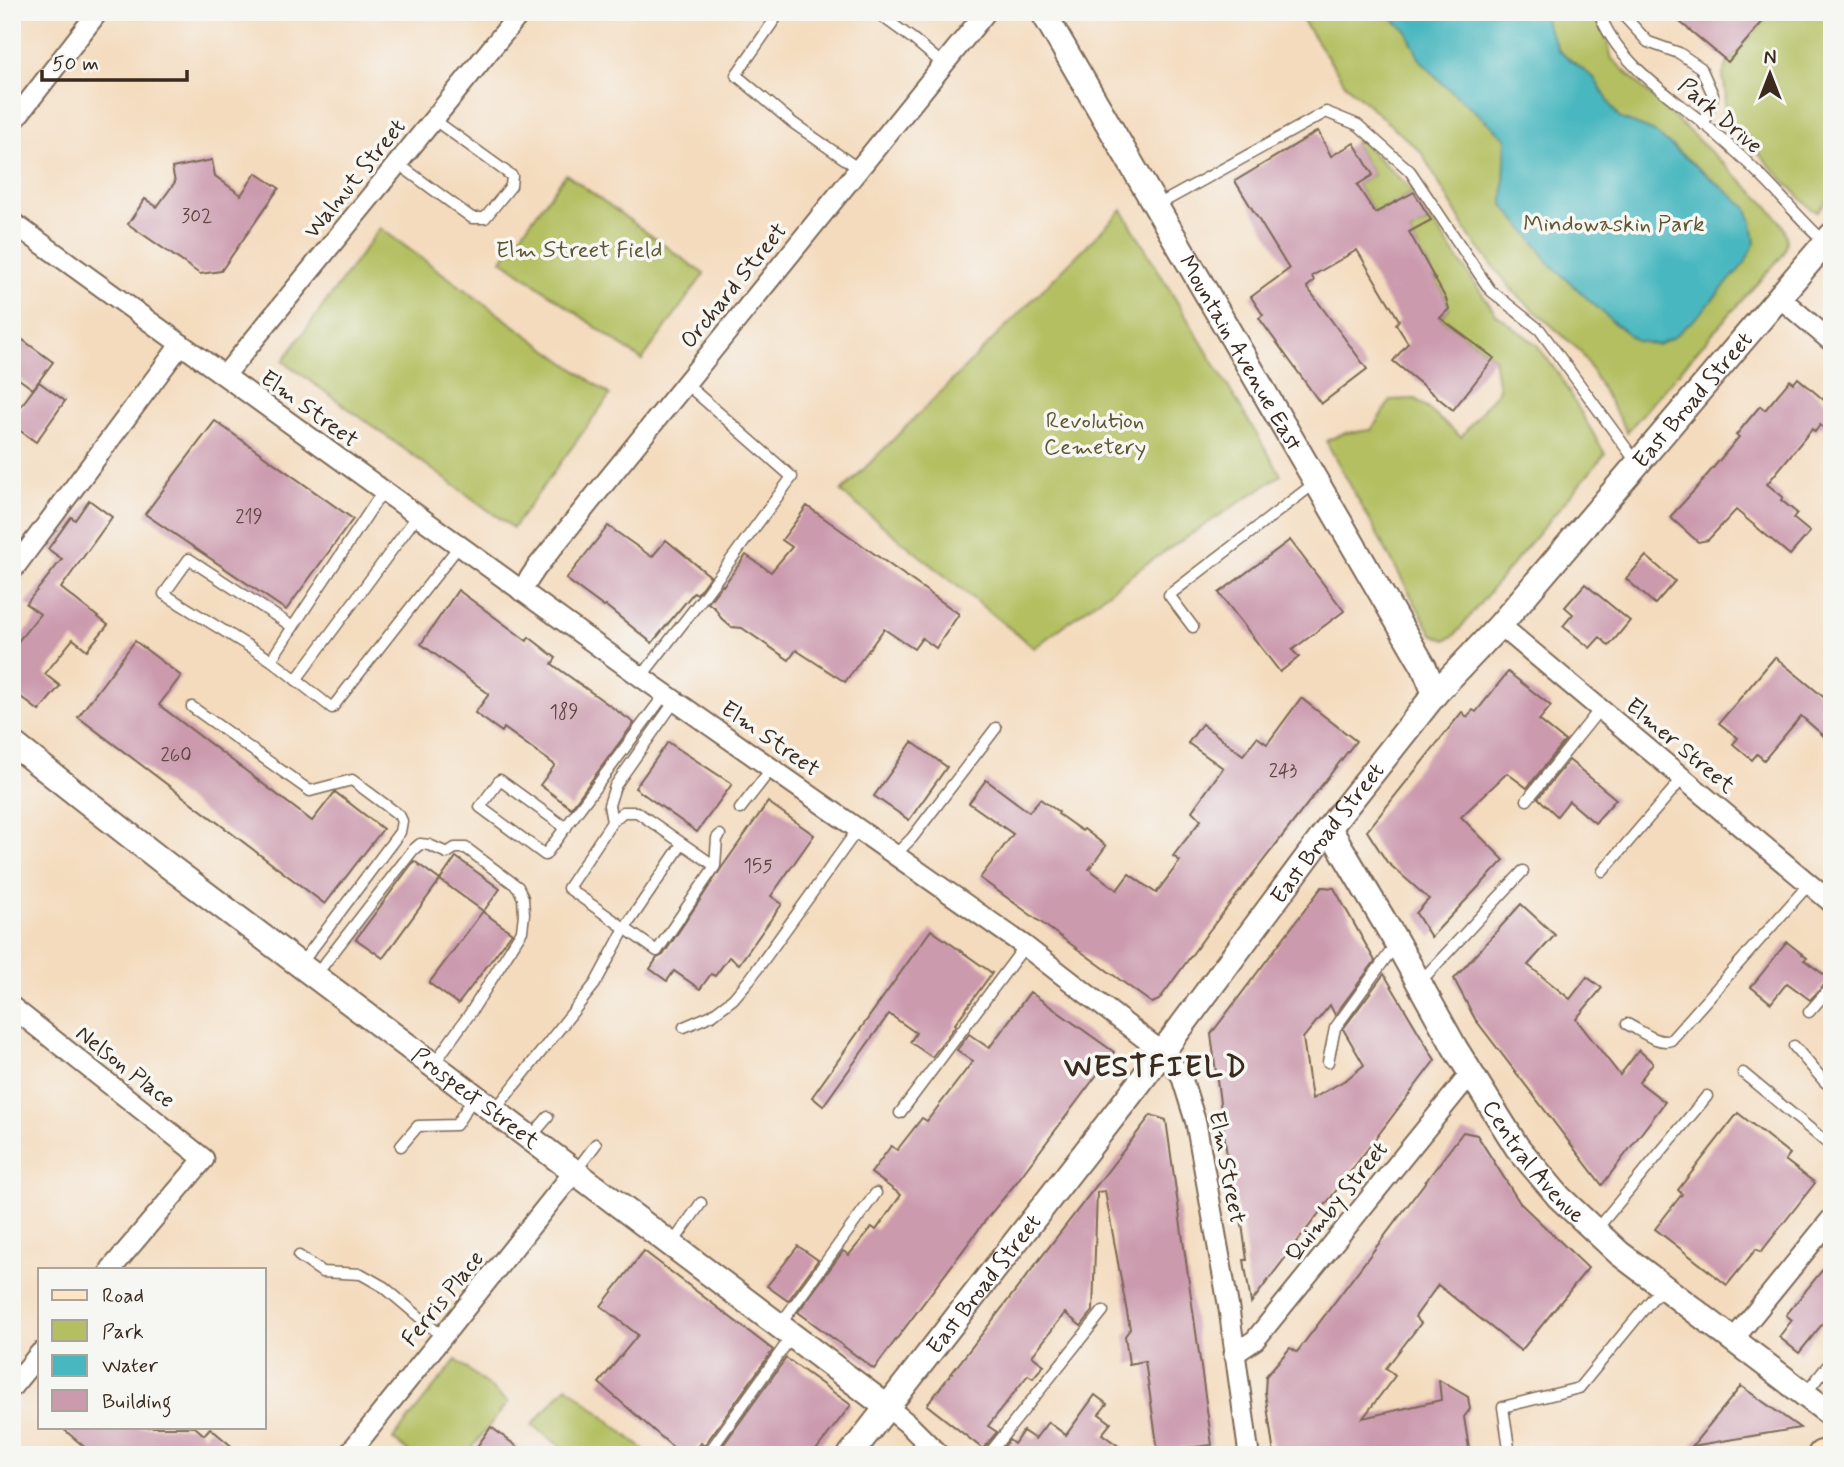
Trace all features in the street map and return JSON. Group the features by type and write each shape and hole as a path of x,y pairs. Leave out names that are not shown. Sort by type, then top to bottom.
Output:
{"main road":[{"path":"1822,1455 1832,1453"}],"street":[{"path":"12,122 98,12"},
{"name":"Walnut Street","path":"225,375 521,12"},
{"name":"Orchard Street","path":"521,591 537,567 986,12"},
{"name":"Mountain Avenue East","path":"1043,12 1424,667 1435,694"},
{"name":"Elm Street","path":"12,222 670,698 1024,946 1162,1052 1181,1075 1196,1123 1228,1309 1249,1455"},
{"name":"East Broad Street","path":"850,1455 1162,1052 1329,828 1435,694 1500,625 1828,239"},
{"path":"1779,297 1832,342"},
{"path":"12,571 181,344"},
{"name":"Elmer Street","path":"1500,625 1832,903"},
{"name":"Prospect Street","path":"12,743 166,864 887,1407 939,1455"},
{"name":"Central Avenue","path":"1329,828 1397,943 1445,1032 1517,1147 1559,1197 1619,1253 1832,1415"},
{"name":"Nelson Place","path":"12,1007 204,1158 112,1268"},
{"name":"Quimby Street","path":"1234,1354 1255,1340 1471,1073"},
{"name":"Ferris Place","path":"348,1455 574,1172"},
{"path":"1733,1340 1832,1218"},
{"path":"12,1387 38,1355"}],"lane":[{"path":"780,12 736,75 793,123 859,169"},
{"path":"876,12 944,65"},
{"path":"1600,15 1623,13 1648,42 1679,53 1701,68 1713,95 1704,125"},
{"name":"Park Drive","path":"1600,15 1619,48 1646,76 1758,172 1803,224 1828,239"},
{"path":"1155,206 1326,112 1358,125 1410,171 1490,290 1540,330 1637,464"},
{"path":"397,163 472,218 485,218 511,187 512,176 433,119"},
{"path":"641,677 792,477 685,383"},
{"path":"1194,627 1169,595 1316,483"},
{"path":"271,660 383,491"},
{"path":"296,680 417,516"},
{"path":"293,626 189,559 164,594 271,660 332,708 459,546"},
{"path":"612,822 609,805 615,786 670,698"},
{"path":"566,828 500,780 480,807 545,855 670,698"},
{"path":"192,707 310,791 352,780 399,815 402,821 400,832 308,971"},
{"path":"1527,800 1600,709"},
{"path":"895,855 912,838 996,728"},
{"path":"740,809 772,768"},
{"path":"1603,871 1683,778"},
{"path":"715,866 637,812 623,812 612,822 568,888 657,951 715,866 717,838 720,835"},
{"path":"684,1027 712,1015 733,999 858,829"},
{"path":"308,971 420,844 447,853 455,848 466,848 518,887 523,898 522,931 433,1065"},
{"path":"494,1112 595,984 625,928 682,844"},
{"path":"1419,984 1523,871"},
{"path":"1627,1024 1660,1041 1671,1040 1809,884"},
{"path":"1328,1062 1335,1028 1397,943"},
{"path":"900,1113 1024,946"},
{"path":"1809,1012 1832,986"},
{"path":"1794,1046 1832,1088"},
{"path":"1743,1073 1832,1147"},
{"path":"1595,1231 1707,1096"},
{"path":"401,1146 418,1126 456,1125 474,1097"},
{"path":"530,1139 548,1117"},
{"path":"574,1172 596,1144"},
{"path":"706,1455 876,1193"},
{"path":"672,1244 701,1203"},
{"path":"299,1256 322,1272 361,1274 384,1287 443,1336"},
{"path":"1510,1455 1503,1407 1579,1388 1662,1287"},
{"path":"988,1455 1103,1311"},
{"path":"1804,1395 1832,1360"}],"green space":[{"name":"Mindowaskin Park","path":"1297,12 1605,12 1601,18 1612,59 1766,204 1786,233 1783,255 1627,432 1581,352 1514,292 1470,237 1421,152 1346,85"},
{"path":"1771,12 1832,12 1832,195 1818,211 1811,209 1723,116 1726,96 1723,75 1728,62"},
{"path":"1360,141 1414,192 1375,213 1357,185 1373,175 1354,143"},
{"name":"Elm Street Field","path":"566,174 704,274 642,360 502,260"},
{"name":"Revolution Cemetery","path":"1122,210 1281,475 1146,564 1034,648 841,492"},
{"path":"1431,220 1496,314 1537,345 1559,375 1605,454 1454,636 1446,640 1432,634 1326,441 1344,433 1371,430 1391,400 1416,399 1461,437 1499,389 1494,358 1440,318 1449,309 1446,299 1409,232"},
{"path":"380,228 610,395 513,528 283,361"},
{"path":"456,1360 508,1402 466,1455 413,1455 393,1439"},
{"path":"567,1386 650,1455 572,1455 532,1425"}],"water":[{"path":"1384,12 1543,12 1559,51 1594,78 1619,118 1653,131 1746,207 1755,242 1745,263 1701,313 1674,337 1658,345 1637,341 1550,264 1503,205 1506,138 1442,83 1419,58 1406,30"}],"building":[{"path":"1668,12 1771,12 1728,62"},
{"path":"1318,131 1331,156 1354,143 1373,175 1357,185 1375,213 1414,192 1431,220 1409,232 1446,299 1449,309 1440,318 1494,358 1453,410 1393,361 1408,343 1396,324 1399,320 1357,250 1312,276 1314,281 1307,287 1367,369 1321,404 1259,318 1263,315 1251,297 1289,269 1235,181"},
{"path":"212,160 215,176 241,195 256,173 279,188 221,271 200,274 128,224 145,199 157,207 175,182 172,168"},
{"path":"12,332 53,362 33,389 12,374"},
{"path":"1798,378 1832,407 1832,434 1820,425 1815,432 1812,429 1767,484 1797,513 1793,518 1810,532 1790,555 1736,510 1708,540 1698,542 1670,517 1739,437 1736,435 1760,406 1765,410 1790,380 1794,383"},
{"path":"39,382 65,401 36,442 12,425 12,418"},
{"path":"215,421 353,519 286,610 145,514"},
{"path":"89,500 112,517 61,588 108,625 87,650 73,639 45,674 60,686 39,711 12,690 12,649 40,614 26,604 62,559 48,549 71,517 75,520"},
{"path":"807,506 959,614 936,648 922,638 914,649 884,629 845,682 796,650 789,660 742,628 731,627 721,618 708,603 746,555 771,572 792,547 782,540"},
{"path":"608,526 652,557 666,540 710,576 652,643 606,606 566,579"},
{"path":"1290,540 1344,611 1292,650 1299,657 1280,672 1219,593"},
{"path":"1646,556 1675,581 1655,604 1626,579"},
{"path":"1585,584 1630,621 1609,646 1600,637 1590,648 1563,626 1573,614 1565,607"},
{"path":"458,590 527,641 529,637 556,658 552,664 634,723 571,808 540,785 555,765 504,728 502,732 475,713 489,694 421,644"},
{"path":"135,641 181,676 159,705 312,821 335,792 383,829 325,904 78,717"},
{"path":"1775,657 1832,704 1832,743 1801,716 1764,760 1757,754 1752,760 1733,744 1738,738 1719,723"},
{"path":"1508,672 1551,706 1539,720 1565,741 1527,788 1507,773 1461,817 1504,860 1431,937 1416,913 1429,899 1387,862 1367,831 1462,712 1467,717 1473,710 1476,712"},
{"path":"1301,698 1356,741 1159,1000 1152,1003 1149,1001 980,878 1013,834 969,803 986,780 1029,812 1040,799 1106,846 1089,869 1117,890 1129,874 1156,893 1180,861 1173,856 1201,820 1192,811 1223,768 1188,743 1202,724 1243,755 1257,737 1267,744"},
{"path":"668,742 732,784 697,832 635,788"},
{"path":"912,742 947,767 909,820 874,796"},
{"path":"1569,760 1616,799 1595,823 1569,801 1557,816 1538,798"},
{"path":"768,802 814,835 771,896 782,904 739,964 729,957 715,976 711,974 700,989 674,971 667,981 650,969 657,958 663,955"},
{"path":"456,857 500,889 483,912 512,933 458,1004 429,983 483,911 440,880"},
{"path":"414,861 440,880 383,958 356,939"},
{"path":"1322,887 1334,888 1375,961 1335,1015 1330,1005 1303,1038 1312,1099 1347,1079 1364,1065 1343,1029 1384,974 1435,1060 1251,1303 1241,1217 1238,1217 1235,1194 1232,1194 1211,1034"},
{"path":"1521,904 1555,935 1528,965 1570,999 1587,977 1602,988 1576,1019 1620,1075 1639,1050 1653,1063 1639,1082 1665,1102 1602,1185 1475,1019 1454,979"},
{"path":"931,930 992,973 932,1057 910,1042 916,1033 889,1014 823,1106 812,1097"},
{"path":"1787,942 1807,958 1804,960 1830,979 1810,1000 1787,983 1771,1003 1751,987"},
{"path":"1030,992 1114,1052 874,1369 798,1312 843,1251 849,1255 872,1227 876,1230 901,1195 871,1173 891,1146 897,1150 922,1118 927,1121 973,1061 957,1050 969,1034 989,1048"},
{"path":"1738,1113 1790,1154 1785,1160 1815,1183 1761,1252 1756,1249 1727,1285 1655,1229 1682,1194 1678,1190"},
{"path":"1151,1115 1166,1120 1212,1445 1158,1451 1145,1361 1129,1364 1125,1336 1130,1329 1105,1191 1097,1192 1093,1311 1081,1326 1065,1313 1032,1356 1044,1365 1033,1378 1028,1375 988,1426 997,1432 983,1449 927,1405"},
{"path":"1463,1132 1477,1135 1520,1203 1588,1268 1521,1351 1438,1285 1415,1317 1421,1323 1386,1368 1395,1376 1363,1418 1441,1400 1439,1380 1468,1397 1470,1409 1464,1417 1470,1455 1274,1455 1265,1392 1266,1376 1290,1348 1297,1352"},
{"path":"798,1246 818,1260 788,1301 767,1286"},
{"path":"644,1251 773,1350 704,1446 701,1443 692,1455 682,1455 599,1383 638,1335 601,1306"},
{"path":"1832,1258 1832,1312 1799,1353 1779,1337 1792,1320 1786,1315"},
{"path":"786,1358 851,1405 812,1455 716,1455"},
{"path":"1741,1386 1800,1428 1692,1446"},
{"path":"1095,1395 1107,1404 1099,1414 1111,1423 1102,1434 1131,1455 998,1455 1009,1440 1014,1444 1023,1431 1035,1439 1048,1422 1066,1435"},
{"path":"491,1427 528,1455 471,1455"},
{"path":"62,1428 196,1428 204,1435 210,1428 242,1455 94,1455"}],"district":[{"name":"WESTFIELD","path":"1156,1066"}]}
